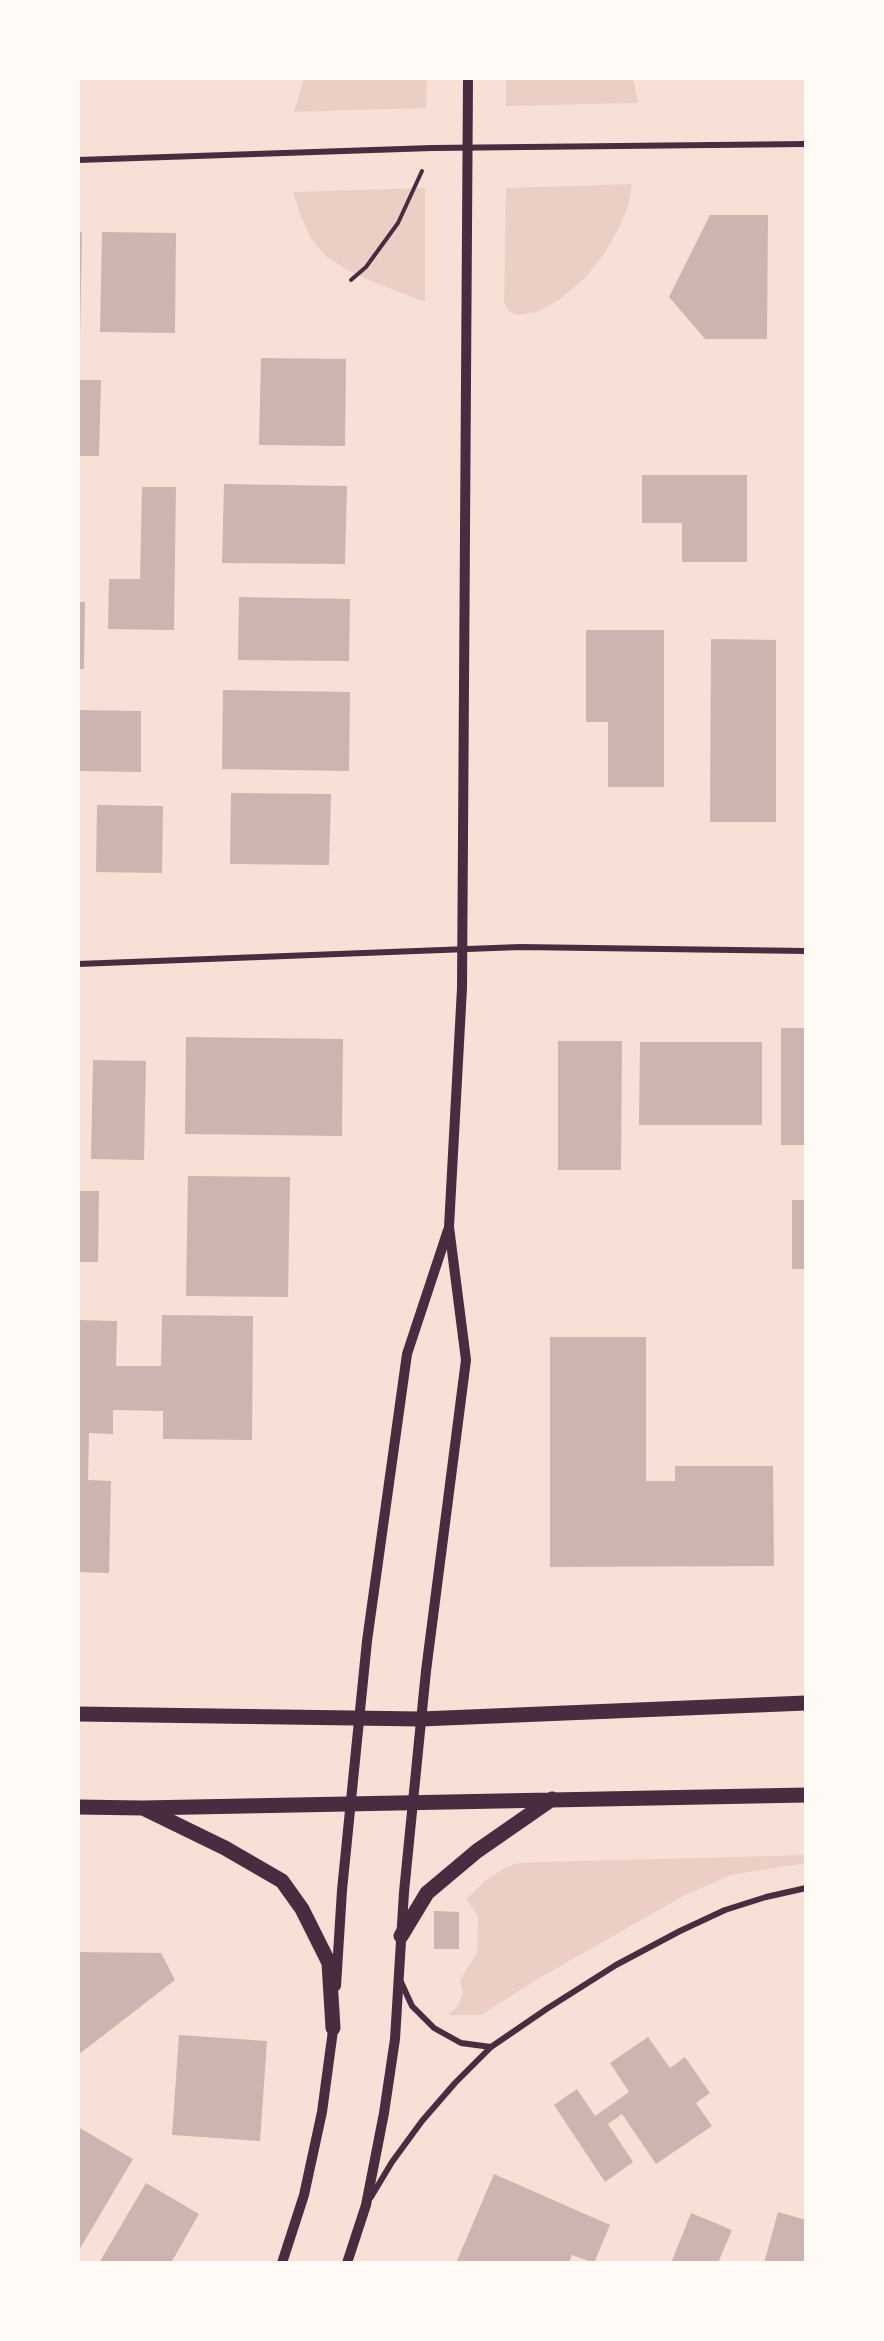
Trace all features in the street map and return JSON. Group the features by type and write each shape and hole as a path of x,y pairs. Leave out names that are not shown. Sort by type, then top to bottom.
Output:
{"main road":[{"path":"78,1714 421,1719 806,1702"},
{"path":"78,1807 142,1808 806,1795"},
{"path":"401,1936 427,1893 477,1851 553,1799"},
{"path":"142,1808 225,1848 282,1881 302,1909 329,1963 333,2028"}],"street":[{"path":"347,2263 366,2205 394,2049 401,1936 421,1719 466,1360 449,1227 463,949 468,78"},
{"path":"78,160 468,147 806,144"},
{"path":"78,964 520,947 806,951"},
{"path":"282,2263 304,2195 322,2112 333,2028 342,1890 367,1641 406,1354 449,1227"},
{"path":"366,2205 392,2162 422,2121 455,2083 491,2048 616,1965 680,1931 725,1910 806,1888"},
{"path":"399,1978 412,2006 434,2028 461,2043 491,2048"}],"path":[{"path":"351,280 366,267 398,223 432,148"}],"shaded area":[{"path":"304,78 427,78 426,108 294,112"},
{"path":"506,78 633,78 638,103 506,106"},
{"path":"632,184 629,202 621,224 606,251 586,277 559,300 537,312 517,315 509,311 504,302 506,188"},
{"path":"425,188 425,302 347,270 326,256 311,239 293,192"},
{"path":"806,1855 806,1863 731,1875 685,1895 536,1980 481,2015 448,2015 458,2006 463,1994 460,1980 477,1953 478,1916 466,1899 485,1881 503,1869 518,1863"}],"building":[{"path":"710,215 768,215 767,339 705,339 669,297"},
{"path":"78,232 82,232 80,338 78,338"},
{"path":"102,232 176,233 175,333 100,332"},
{"path":"261,358 346,359 345,446 259,445"},
{"path":"78,380 101,380 99,456 78,456"},
{"path":"642,475 747,475 747,562 682,562 682,523 642,523"},
{"path":"224,484 347,486 345,564 222,563"},
{"path":"142,487 176,487 174,630 108,629 109,579 140,579"},
{"path":"239,597 350,599 349,661 238,660"},
{"path":"78,602 85,602 84,669 78,669"},
{"path":"586,630 664,630 664,787 608,787 608,722 586,722"},
{"path":"711,639 776,640 776,822 710,822"},
{"path":"223,690 350,692 349,771 222,769"},
{"path":"78,710 141,711 141,772 78,771"},
{"path":"231,793 331,794 329,865 230,864"},
{"path":"97,805 163,806 162,873 96,872"},
{"path":"781,1028 806,1028 806,1145 781,1145"},
{"path":"186,1037 343,1039 342,1136 185,1134"},
{"path":"558,1041 622,1041 621,1170 558,1170"},
{"path":"640,1042 762,1042 762,1125 639,1125"},
{"path":"93,1060 146,1061 144,1160 91,1159"},
{"path":"188,1176 290,1177 288,1297 186,1296"},
{"path":"78,1191 99,1191 98,1262 78,1262"},
{"path":"792,1200 806,1200 806,1269 792,1269"},
{"path":"162,1315 253,1316 252,1440 163,1439 163,1411 113,1410 113,1434 89,1433 88,1480 111,1481 109,1573 78,1572 78,1320 117,1321 116,1366 161,1366"},
{"path":"550,1337 646,1337 646,1481 675,1481 675,1466 773,1466 774,1566 550,1567"},
{"path":"434,1911 459,1912 459,1949 434,1949"},
{"path":"78,1952 161,1953 175,1980 78,2055"},
{"path":"179,2035 267,2041 260,2141 172,2135"},
{"path":"648,2037 670,2068 685,2057 710,2093 696,2103 712,2126 656,2164 622,2114 608,2124 633,2162 605,2182 554,2105 577,2089 595,2116 629,2092 610,2063"},
{"path":"78,2127 133,2159 78,2252"},
{"path":"494,2174 610,2225 594,2263 572,2255 569,2263 456,2263"},
{"path":"146,2183 199,2214 171,2263 99,2263"},
{"path":"778,2212 806,2220 806,2263 764,2263"},
{"path":"691,2213 732,2230 718,2263 671,2263"}]}
